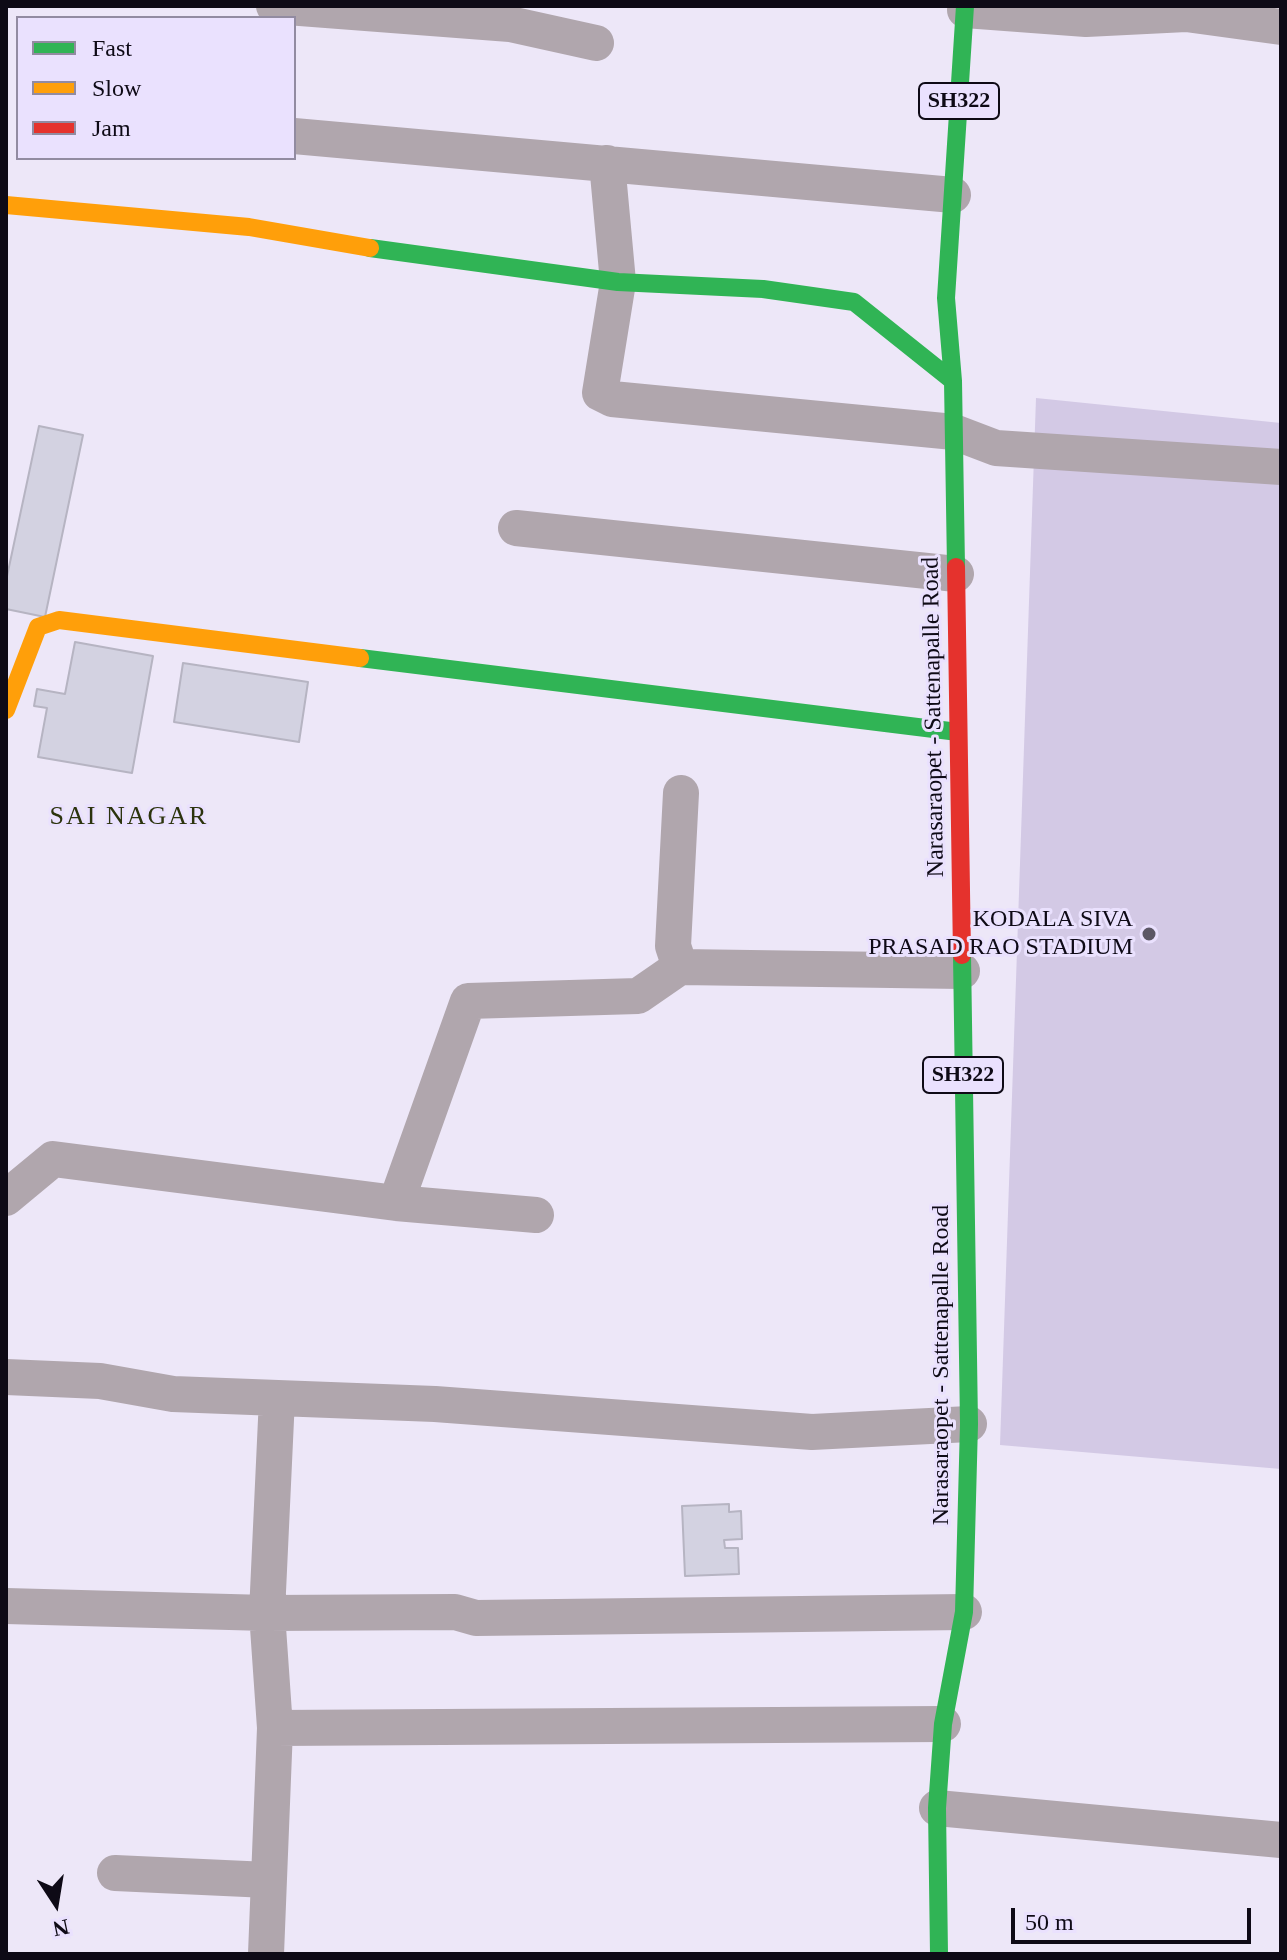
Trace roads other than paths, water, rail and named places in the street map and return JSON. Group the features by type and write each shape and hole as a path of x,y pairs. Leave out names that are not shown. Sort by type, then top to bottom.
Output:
{"street":[{"path":"274,6 510,24 596,43"},
{"path":"965,8 1086,19 1186,10 1281,27"},
{"name":"Narasaraopet - Sattenapalle Road","path":"939,1954 937,1808 943,1724 964,1612 969,1424 953,381 946,298 965,8"},
{"path":"296,136 953,195"},
{"path":"607,163 618,282 600,393 612,399 954,432 996,448 1281,467"},
{"path":"6,205 249,227 345,245 618,282 763,289 854,302 953,381"},
{"path":"516,528 956,574"},
{"path":"6,710 19,641 38,627 59,620 958,732"},
{"path":"680,967 673,946 681,793"},
{"path":"396,1203 468,1001 638,996 680,967 962,971"},
{"path":"6,1198 53,1159 396,1203 536,1215"},
{"path":"6,1377 100,1381 173,1394 435,1404 812,1432 969,1424"},
{"path":"266,1954 275,1728 267,1613 277,1398"},
{"path":"6,1606 267,1613 455,1612 476,1618 964,1612"},
{"path":"275,1728 943,1724"},
{"path":"937,1808 1281,1840"},
{"path":"115,1873 268,1880"}],"place":[{"name":"KODALA SIVA PRASAD RAO STADIUM","path":"1149,934"}],"district":[{"name":"SAI NAGAR","path":"129,817"}]}
